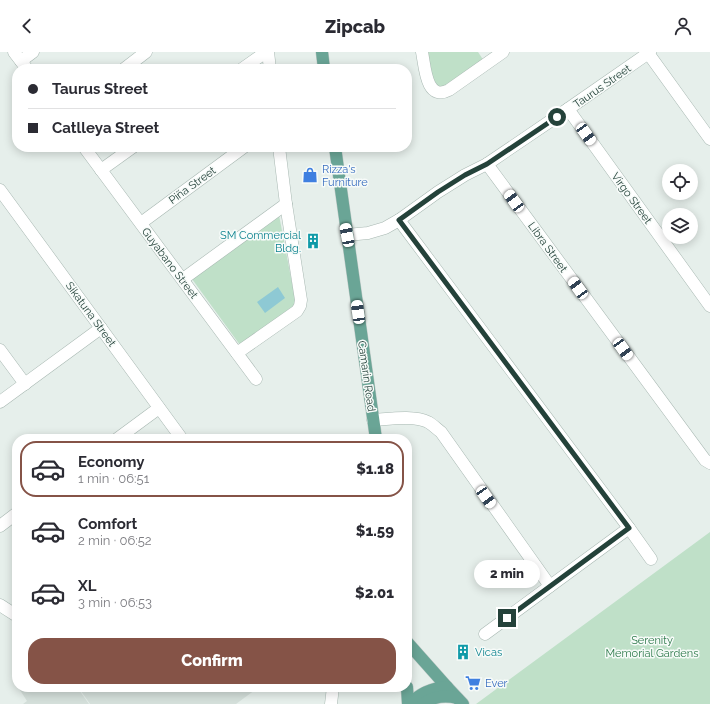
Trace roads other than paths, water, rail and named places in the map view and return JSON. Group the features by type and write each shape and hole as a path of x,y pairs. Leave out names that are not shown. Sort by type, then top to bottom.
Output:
{"main road":[{"path":"322,52 323,64"},
{"name":"Camarin Road","path":"336,152 375,434"},
{"path":"412,648 460,701"},
{"path":"409,704 426,691 447,687"},
{"path":"408,692 409,704"},
{"path":"424,704 441,696 450,696 460,701"}],"street":[{"path":"21,61 33,52"},
{"path":"130,64 146,52"},
{"path":"249,64 267,52 269,64"},
{"path":"422,52 428,82 430,87 438,93 444,93 449,90 502,52"},
{"path":"649,53 710,139"},
{"name":"Taurus Street","path":"347,235 368,233 385,228 399,220 438,192 465,175 487,164 649,53"},
{"name":"Virgo Street","path":"568,109 710,306"},
{"name":"Guyabano Street","path":"88,152 256,379"},
{"path":"101,170 126,152"},
{"name":"Piña Street","path":"141,223 237,152"},
{"path":"237,353 297,311 300,306 301,300 280,152"},
{"name":"Libra Street","path":"487,164 700,454 710,463"},
{"name":"Sikatuna Street","path":"0,190 178,434"},
{"path":"182,280 286,204"},
{"path":"399,220 651,559"},
{"path":"0,402 101,328"},
{"path":"0,350 25,384"},
{"path":"124,434 159,408"},
{"path":"373,420 399,418 420,420 428,422 441,432 550,586"},
{"path":"0,526 12,517"},
{"path":"485,634 629,528"},
{"path":"0,605 12,613"},
{"path":"331,704 332,692"}],"water":[{"path":"278,287 285,298 265,313 257,302"}],"place":[{"name":"Rizza's Furniture","path":"310,175"},
{"name":"SM Commercial Bldg.","path":"313,241"},
{"name":"Vicas","path":"463,652"},
{"name":"Ever","path":"473,683"}],"park label":[{"name":"Serenity Memorial Gardens","path":"652,646"}]}
